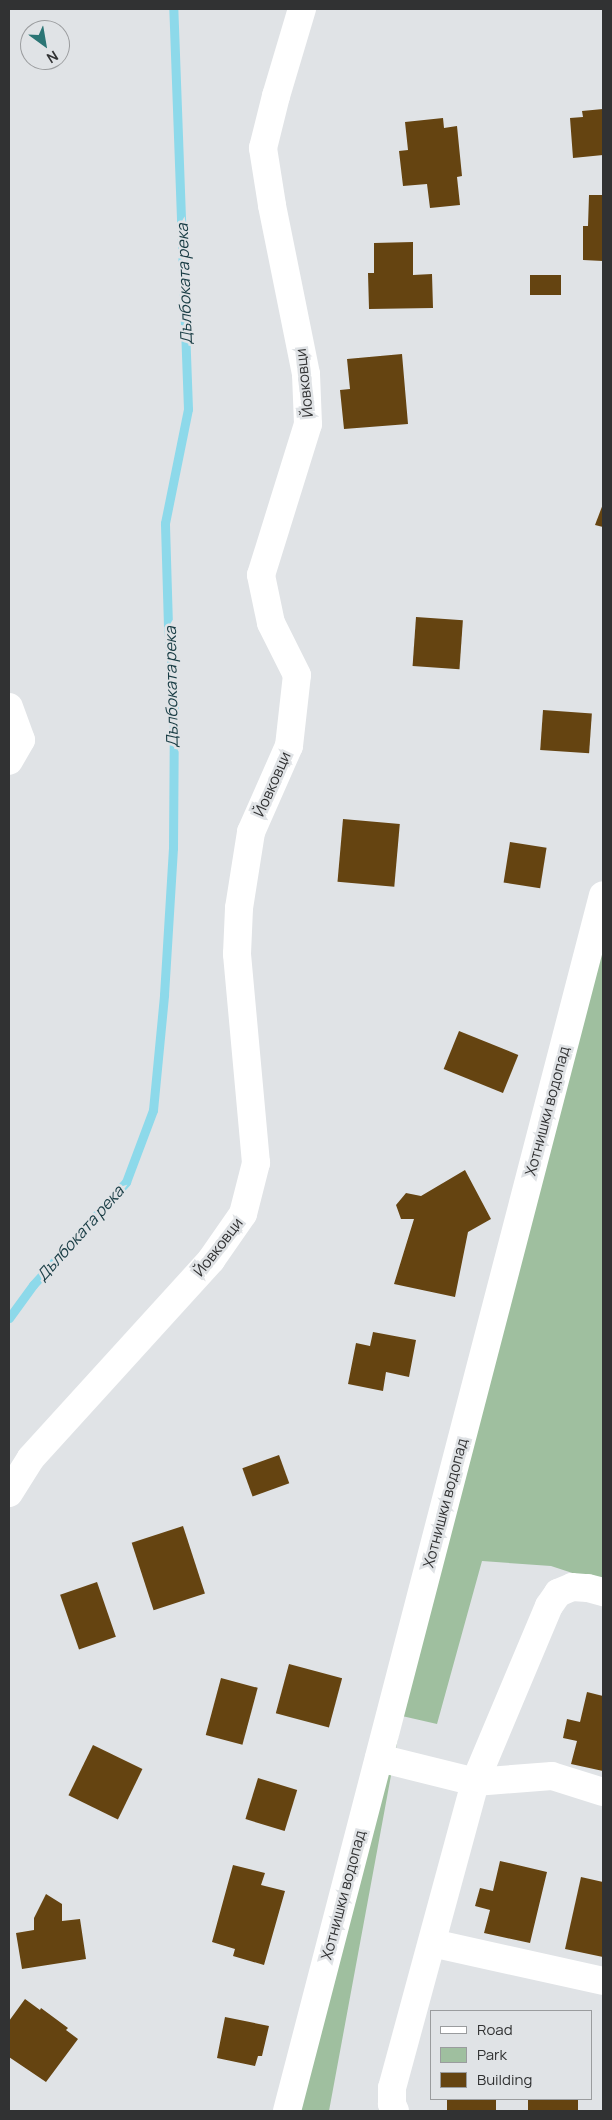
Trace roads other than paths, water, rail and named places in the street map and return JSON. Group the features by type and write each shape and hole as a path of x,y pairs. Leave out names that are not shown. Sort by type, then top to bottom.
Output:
{"street":[{"name":"Йовковци","path":"9,1493 31,1458 210,1260 243,1214 256,1163 237,954 239,908 251,832 289,746 296,675 271,623 261,576 308,424 306,374 272,205 263,148 276,96 302,9"},
{"path":"9,707 21,740 9,761"},
{"name":"Хотнишки водопад","path":"287,2111 603,895"},
{"path":"396,2111 392,2104 392,2088 475,1782 549,1606 558,1593 572,1587 588,1588 603,1592"},
{"path":"379,1758 475,1782 552,1776 603,1792"},
{"path":"432,1943 603,1981"}],"waterway":[{"name":"Дълбоката река","path":"9,1318 33,1285 126,1182 153,1110 164,995 173,848 174,693 168,626 165,523 188,409 173,9"}]}
